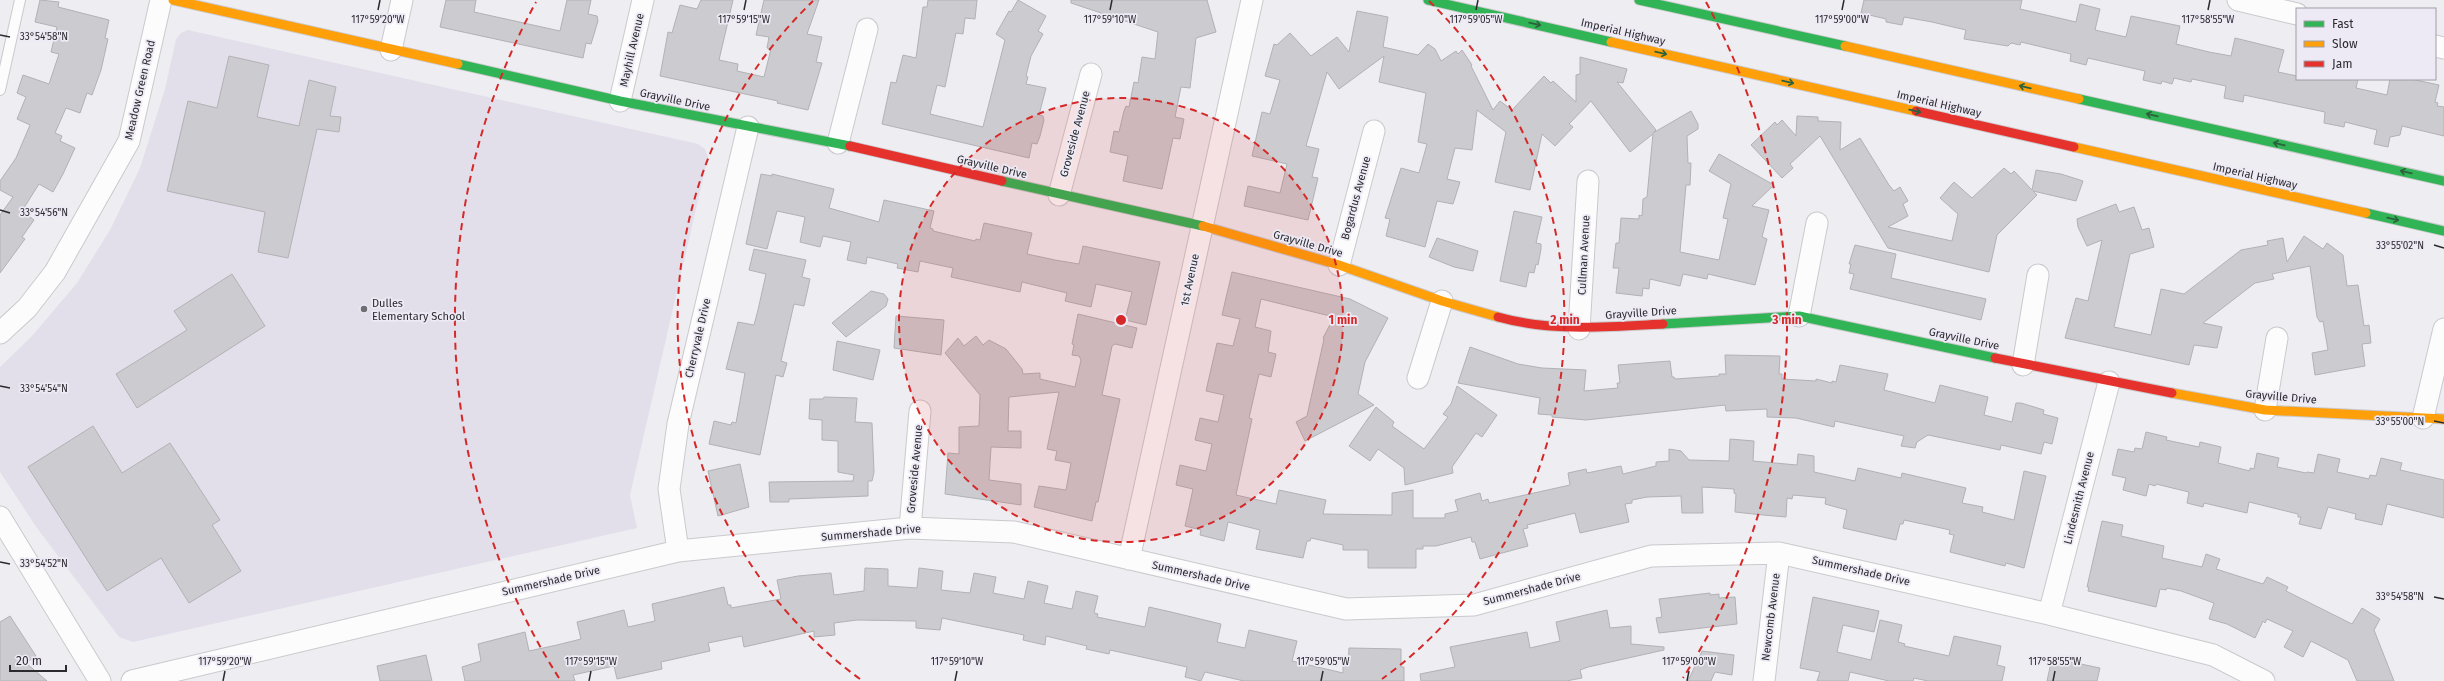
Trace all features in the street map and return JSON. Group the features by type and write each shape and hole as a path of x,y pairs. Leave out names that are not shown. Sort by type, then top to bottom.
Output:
{"street":[{"name":"Meadow Green Road","path":"0,333 27,308 55,272 130,140 161,0"},
{"name":"Grayville Drive","path":"173,0 620,101 748,127 838,143 1059,195 1202,226 1339,265 1442,301 1524,324 1579,329 1800,316 2023,365 2264,410 2444,419"},
{"path":"391,50 402,0"},
{"name":"Mayhill Avenue","path":"620,101 643,0"},
{"name":"1st Avenue","path":"1129,559 1252,0"},
{"name":"Imperial Highway","path":"1428,0 2444,230"},
{"path":"1639,0 2444,181"},
{"path":"2238,0 2296,14"},
{"path":"838,143 867,29"},
{"name":"Groveside Avenue","path":"1059,195 1091,74"},
{"name":"Cherryvale Drive","path":"678,551 669,489 678,424 748,127"},
{"name":"Bogardus Avenue","path":"1339,265 1374,131"},
{"name":"Cullman Avenue","path":"1579,329 1588,180"},
{"path":"1800,316 1817,222"},
{"path":"2023,365 2038,274"},
{"path":"1418,378 1442,301"},
{"path":"2423,418 2444,329"},
{"path":"2264,410 2277,338"},
{"name":"Lindesmith Avenue","path":"2049,614 2108,382"},
{"name":"Groveside Avenue","path":"910,528 920,411"},
{"path":"0,517 100,681"},
{"name":"Summershade Drive","path":"132,681 678,551 910,528 1014,532 1346,608 1474,605 1651,556 1779,553 2049,614 2213,655 2264,681"},
{"name":"Newcomb Avenue","path":"1764,681 1779,553"}],"lane":[{"path":"0,90 20,0"}],"shaded area":[{"name":"Dulles Elementary School","path":"188,30 698,144 705,149 708,157 630,495 637,528 133,642 119,637 37,528 0,472 0,367 32,336 77,283 110,230 140,168 165,89 176,39 181,33"}],"building":[{"path":"40,0 59,2 58,7 109,20 105,38 108,39 101,70 92,95 87,93 80,113 66,108 55,133 62,136 60,141 75,148 63,174 53,192 39,184 22,211 34,220 22,237 25,239 0,273 0,215 13,197 0,190 0,181 16,158 30,125 17,119 26,97 17,93 23,75 49,84 59,54 51,52 57,27 35,22"},
{"path":"446,0 476,0 474,12 560,31 567,0 591,0 588,14 597,16 598,21 591,44 586,43 583,58 440,27"},
{"path":"701,0 733,0 719,60 738,64 737,71 764,77 771,49 767,48 769,37 756,35 764,0 819,0 807,34 822,37 816,62 822,63 808,110 777,103 778,101 660,76 668,32 672,33 680,5 697,9"},
{"path":"928,0 977,0 975,19 965,18 963,34 956,33 945,87 937,85 930,114 983,127 1005,40 996,34 1009,11 1011,12 1018,0 1046,16 1038,31 1043,34 1031,56 1026,76 1028,77 1026,84 1046,88 1039,115 1043,116 1044,120 1037,144 1032,143 1029,158 882,124 891,82 896,83 903,55 916,58 923,7 927,7"},
{"path":"1071,0 1207,0 1216,32 1196,38 1190,88 1181,87 1175,117 1184,119 1180,139 1173,138 1162,189 1123,181 1128,156 1110,152 1114,131 1119,132 1126,106 1129,107 1134,82 1138,83 1142,57 1155,59 1158,32 1071,3"},
{"path":"1864,0 2022,0 2020,9 2076,22 2080,4 2100,9 2095,30 2126,37 2131,16 2180,26 2176,44 2209,52 2231,56 2235,38 2284,50 2278,72 2296,76 2296,80 2358,80 2356,88 2387,95 2390,80 2416,80 2439,85 2435,102 2438,103 2437,106 2444,107 2444,136 2402,126 2400,135 2390,137 2388,147 2374,144 2377,130 2345,122 2344,127 2324,123 2325,112 2244,95 2243,102 2224,98 2226,86 2192,79 2191,82 2174,78 2172,84 2162,81 2161,84 2143,80 2145,71 2088,58 2086,65 2070,61 2071,54 2021,42 2020,45 2011,43 2008,46 1964,39 1966,30 1904,17 1902,25 1886,22 1886,19 1861,13"},
{"path":"1357,11 1388,17 1383,47 1418,55 1428,44 1435,49 1441,61 1456,51 1458,54 1462,50 1472,65 1471,66 1493,110 1500,101 1512,110 1544,76 1551,83 1553,81 1576,102 1576,75 1580,74 1580,57 1627,69 1623,83 1617,82 1656,130 1653,133 1691,111 1698,124 1698,129 1687,136 1688,163 1691,163 1690,185 1686,185 1680,252 1719,260 1728,219 1723,218 1731,184 1709,171 1719,154 1774,185 1752,206 1769,210 1762,237 1767,239 1755,285 1708,274 1707,279 1683,274 1680,286 1650,279 1649,289 1643,288 1642,296 1616,293 1619,268 1613,268 1616,243 1619,243 1621,218 1639,219 1639,215 1642,216 1643,199 1647,197 1653,134 1630,152 1591,101 1569,124 1573,127 1555,146 1542,134 1530,190 1495,182 1506,132 1477,110 1472,150 1455,148 1447,179 1460,182 1453,204 1437,201 1425,247 1386,236 1390,219 1385,218 1401,168 1419,173 1427,144 1418,142 1426,93 1379,82 1384,56 1339,89 1327,72 1306,146 1319,149 1312,177 1318,178 1308,220 1244,206 1248,186 1280,193 1287,164 1252,156 1262,112 1270,114 1280,80 1265,76 1274,44 1277,45 1290,33 1311,56 1337,37 1349,52"},
{"path":"229,56 269,65 257,117 299,126 309,80 336,87 330,116 341,117 339,132 317,129 288,258 258,252 265,212 167,191 188,101 217,108"},
{"path":"1797,116 1818,117 1818,121 1841,122 1840,150 1860,138 1889,185 1894,191 1900,187 1908,201 1903,204 1908,216 1888,227 1952,241 1958,214 1940,198 1954,182 1972,198 2004,168 2011,174 2014,171 2032,190 2036,170 2061,174 2083,181 2076,201 2033,191 2037,195 1997,235 1989,272 1888,248 1820,136 1790,164 1793,168 1782,178 1751,145 1775,122 1777,125 1782,120 1796,136"},
{"path":"761,174 772,176 772,174 834,189 829,208 879,222 884,200 934,211 930,228 933,229 933,231 975,241 976,239 980,240 984,223 1032,233 1027,254 1079,264 1083,246 1160,262 1146,325 1125,320 1132,292 1096,284 1091,307 1065,301 1067,293 1022,282 1020,292 951,277 953,268 920,261 918,272 897,268 898,264 867,257 866,264 847,260 851,242 823,236 820,247 800,242 805,217 777,211 767,249 746,244"},
{"path":"2116,204 2119,212 2134,207 2142,230 2149,228 2154,247 2130,254 2114,327 2151,335 2161,289 2184,294 2241,250 2268,245 2267,241 2283,238 2287,262 2304,236 2323,249 2327,243 2343,255 2347,286 2358,285 2364,326 2369,325 2371,343 2362,344 2365,366 2315,375 2312,353 2328,350 2323,321 2320,322 2317,317 2310,266 2272,274 2274,279 2255,283 2203,323 2222,327 2217,348 2194,345 2189,365 2065,338 2076,298 2088,301 2102,240 2087,246 2078,227 2077,219"},
{"path":"1514,211 1542,217 1536,243 1541,244 1538,265 1536,264 1534,273 1529,272 1526,287 1500,281"},
{"path":"1437,238 1478,251 1473,271 1454,267 1429,257"},
{"path":"1855,245 1896,254 1891,278 1986,299 1981,320 1850,289 1854,274 1849,273 1851,264 1849,264"},
{"path":"754,249 806,260 802,277 810,279 804,306 794,304 781,361 787,363 783,377 776,375 760,455 709,444 714,421 731,425 732,422 736,423 745,373 726,369 738,322 754,325 758,310 766,274 749,270"},
{"path":"1232,272 1350,299 1388,318 1365,362 1358,394 1374,405 1305,441 1296,422 1307,416 1323,338 1334,317 1261,299 1255,327 1271,331 1268,352 1276,354 1271,377 1259,374 1249,418 1252,419 1236,495 1276,504 1279,490 1326,500 1323,514 1392,515 1392,493 1413,490 1413,518 1445,518 1445,514 1458,511 1455,500 1480,493 1482,501 1488,499 1489,503 1570,485 1568,473 1586,469 1587,473 1621,466 1623,474 1656,466 1656,462 1669,461 1669,449 1681,451 1689,460 1729,461 1730,439 1754,441 1753,461 1797,465 1798,454 1814,456 1814,472 1855,481 1858,468 1901,478 1902,473 1966,488 1962,503 1983,507 1982,512 2014,520 2024,471 2046,476 2024,568 2006,563 2005,566 1950,552 1954,535 1949,534 1950,530 1932,526 1904,520 1903,524 1900,524 1896,540 1843,528 1847,510 1825,504 1826,498 1793,495 1792,499 1787,498 1786,517 1763,515 1735,512 1736,494 1734,493 1734,489 1702,487 1703,513 1682,513 1681,496 1647,497 1632,500 1632,503 1625,504 1629,522 1580,533 1575,513 1527,525 1528,528 1523,529 1528,546 1480,559 1475,542 1472,542 1471,537 1436,546 1423,546 1423,549 1416,549 1416,568 1368,568 1368,550 1343,550 1343,545 1311,538 1310,541 1307,541 1303,558 1256,549 1260,530 1228,522 1224,541 1200,535 1201,530 1185,526 1193,489 1176,485 1180,465 1206,471 1212,444 1195,440 1200,418 1218,422 1224,395 1206,391 1217,343 1233,346 1240,319 1222,315"},
{"path":"232,274 265,326 137,408 116,374 187,330 174,311"},
{"path":"871,291 884,294 888,299 886,306 846,337 832,323"},
{"path":"1078,314 1137,328 1132,348 1115,344 1112,346 1102,395 1120,399 1098,502 1096,502 1092,521 1034,507 1039,486 1066,490 1071,463 1055,460 1057,451 1047,449 1059,392 1009,397 1008,431 1021,431 1021,448 991,447 989,480 1021,484 1021,505 945,494 948,453 959,454 959,427 979,426 980,395 945,353 958,338 964,346 976,336 983,345 989,340 1006,349 1022,369 1023,374 1040,373 1040,379 1075,387 1081,360 1079,356 1072,355 1074,345 1072,344"},
{"path":"896,316 944,320 941,355 894,348"},
{"path":"837,341 880,350 873,380 833,370"},
{"path":"1470,347 1518,364 1542,368 1586,370 1584,391 1618,388 1617,383 1620,383 1618,365 1670,361 1672,377 1675,379 1719,376 1719,374 1726,374 1725,355 1780,356 1779,374 1782,374 1782,379 1816,381 1816,379 1832,383 1832,381 1836,382 1840,365 1888,374 1884,390 1935,403 1940,385 1988,397 1984,415 2012,422 2016,403 2021,403 2044,410 2043,414 2058,418 2052,444 2044,442 2041,454 2001,445 2000,450 1928,435 1917,442 1915,448 1901,446 1904,436 1835,421 1834,427 1796,418 1767,417 1767,409 1726,411 1725,405 1586,420 1552,417 1552,415 1538,414 1540,398 1458,383"},
{"path":"1457,386 1497,415 1482,437 1476,433 1452,467 1453,473 1405,485 1404,468 1378,449 1370,461 1349,446 1376,407 1394,422 1392,426 1424,449 1448,417 1443,414 1451,404"},
{"path":"824,397 857,398 855,422 872,423 874,472 872,481 868,481 868,496 789,499 789,502 770,502 769,482 853,481 854,475 838,472 838,441 822,440 822,420 809,419 810,399 823,399"},
{"path":"93,426 122,473 170,443 220,520 212,525 241,571 189,603 161,558 107,591 28,467"},
{"path":"2146,432 2167,437 2166,440 2199,447 2200,442 2221,447 2218,463 2250,471 2250,468 2254,469 2257,453 2279,458 2277,467 2306,473 2314,473 2318,454 2340,459 2337,472 2369,479 2370,475 2376,476 2381,458 2402,463 2400,470 2444,480 2444,518 2387,504 2382,525 2355,519 2356,514 2328,507 2321,529 2299,524 2301,517 2298,517 2298,514 2249,502 2247,513 2204,503 2203,507 2187,503 2189,492 2156,484 2155,486 2149,484 2146,496 2123,490 2126,478 2112,475 2118,449 2134,452 2135,448 2142,449"},
{"path":"740,464 749,507 718,516 708,471"},
{"path":"2102,521 2123,525 2121,536 2164,546 2162,558 2202,567 2206,554 2220,559 2216,569 2263,584 2267,577 2288,587 2286,591 2352,624 2362,608 2380,619 2374,630 2394,681 2357,681 2348,660 2311,641 2303,657 2284,647 2293,631 2267,619 2265,623 2263,621 2255,638 2227,624 2209,619 2214,603 2181,591 2167,588 2166,590 2160,589 2156,607 2088,591 2089,587 2087,587"},
{"path":"865,568 888,569 888,586 917,588 919,568 943,571 941,590 970,593 974,573 996,577 993,593 1024,599 1028,581 1048,586 1044,603 1072,609 1076,591 1098,596 1094,613 1098,614 1097,617 1145,627 1149,607 1221,624 1217,642 1245,648 1249,630 1297,641 1292,661 1343,673 1343,666 1348,666 1349,648 1401,649 1401,667 1404,667 1404,681 1244,681 1205,672 1201,681 1185,677 1187,667 1110,650 1109,654 1086,649 1087,646 1046,636 1045,645 1023,640 1024,635 942,618 940,630 916,628 916,621 857,620 834,623 835,635 814,637 814,631 744,647 742,636 708,643 710,651 661,662 662,669 617,679 614,666 573,675 575,681 465,681 462,667 481,661 478,644 525,632 529,651 557,645 581,639 577,622 624,610 628,627 655,621 652,604 724,587 728,605 731,605 731,608 781,599 777,580 798,576 831,573 834,595 864,591"},
{"path":"1710,593 1710,595 1719,594 1719,598 1735,597 1737,624 1659,633 1656,618 1662,617 1659,599"},
{"path":"1813,597 1879,611 1874,632 1843,625 1837,652 1871,660 1880,620 1902,625 1898,642 1905,644 1904,646 1949,656 1954,636 2001,646 1997,665 2005,667 2002,681 1928,681 1914,678 1913,681 1889,681 1850,672 1848,681 1817,681 1820,672 1800,668"},
{"path":"1607,610 1610,628 1631,626 1631,644 1664,647 1664,650 1588,667 1580,670 1582,678 1566,681 1421,681 1420,674 1455,667 1450,647 1527,632 1530,648 1560,641 1556,622"},
{"path":"10,616 36,656 26,663 47,681 0,681 0,622"},
{"path":"1702,651 1734,655 1732,675 1715,672 1711,681 1688,681"},
{"path":"426,655 432,681 380,681 377,666"},
{"path":"2052,658 2100,668 2097,681 2047,681"}],"traffic: fast":[{"path":"1428,0 1611,42"},
{"path":"1639,0 1845,46"},
{"path":"458,64 620,101 850,146"},
{"path":"2079,99 2444,181"},
{"path":"1002,181 1203,226"},
{"path":"2366,213 2444,231"},
{"path":"1663,324 1799,316 1995,358"}],"traffic: slow":[{"path":"173,0 458,64"},
{"path":"1611,42 1916,111"},
{"path":"1845,46 2079,99"},
{"path":"2074,147 2366,213"},
{"path":"1203,226 1339,265 1442,301 1498,317"},
{"path":"2172,393 2265,410 2444,419"}],"traffic: jam":[{"path":"1916,111 2074,147"},
{"path":"850,146 1002,181"},
{"path":"1498,317 1518,322 1559,327 1663,324"},
{"path":"1995,358 2172,393"}],"place":[{"name":"Dulles Elementary School","path":"364,309"}]}
